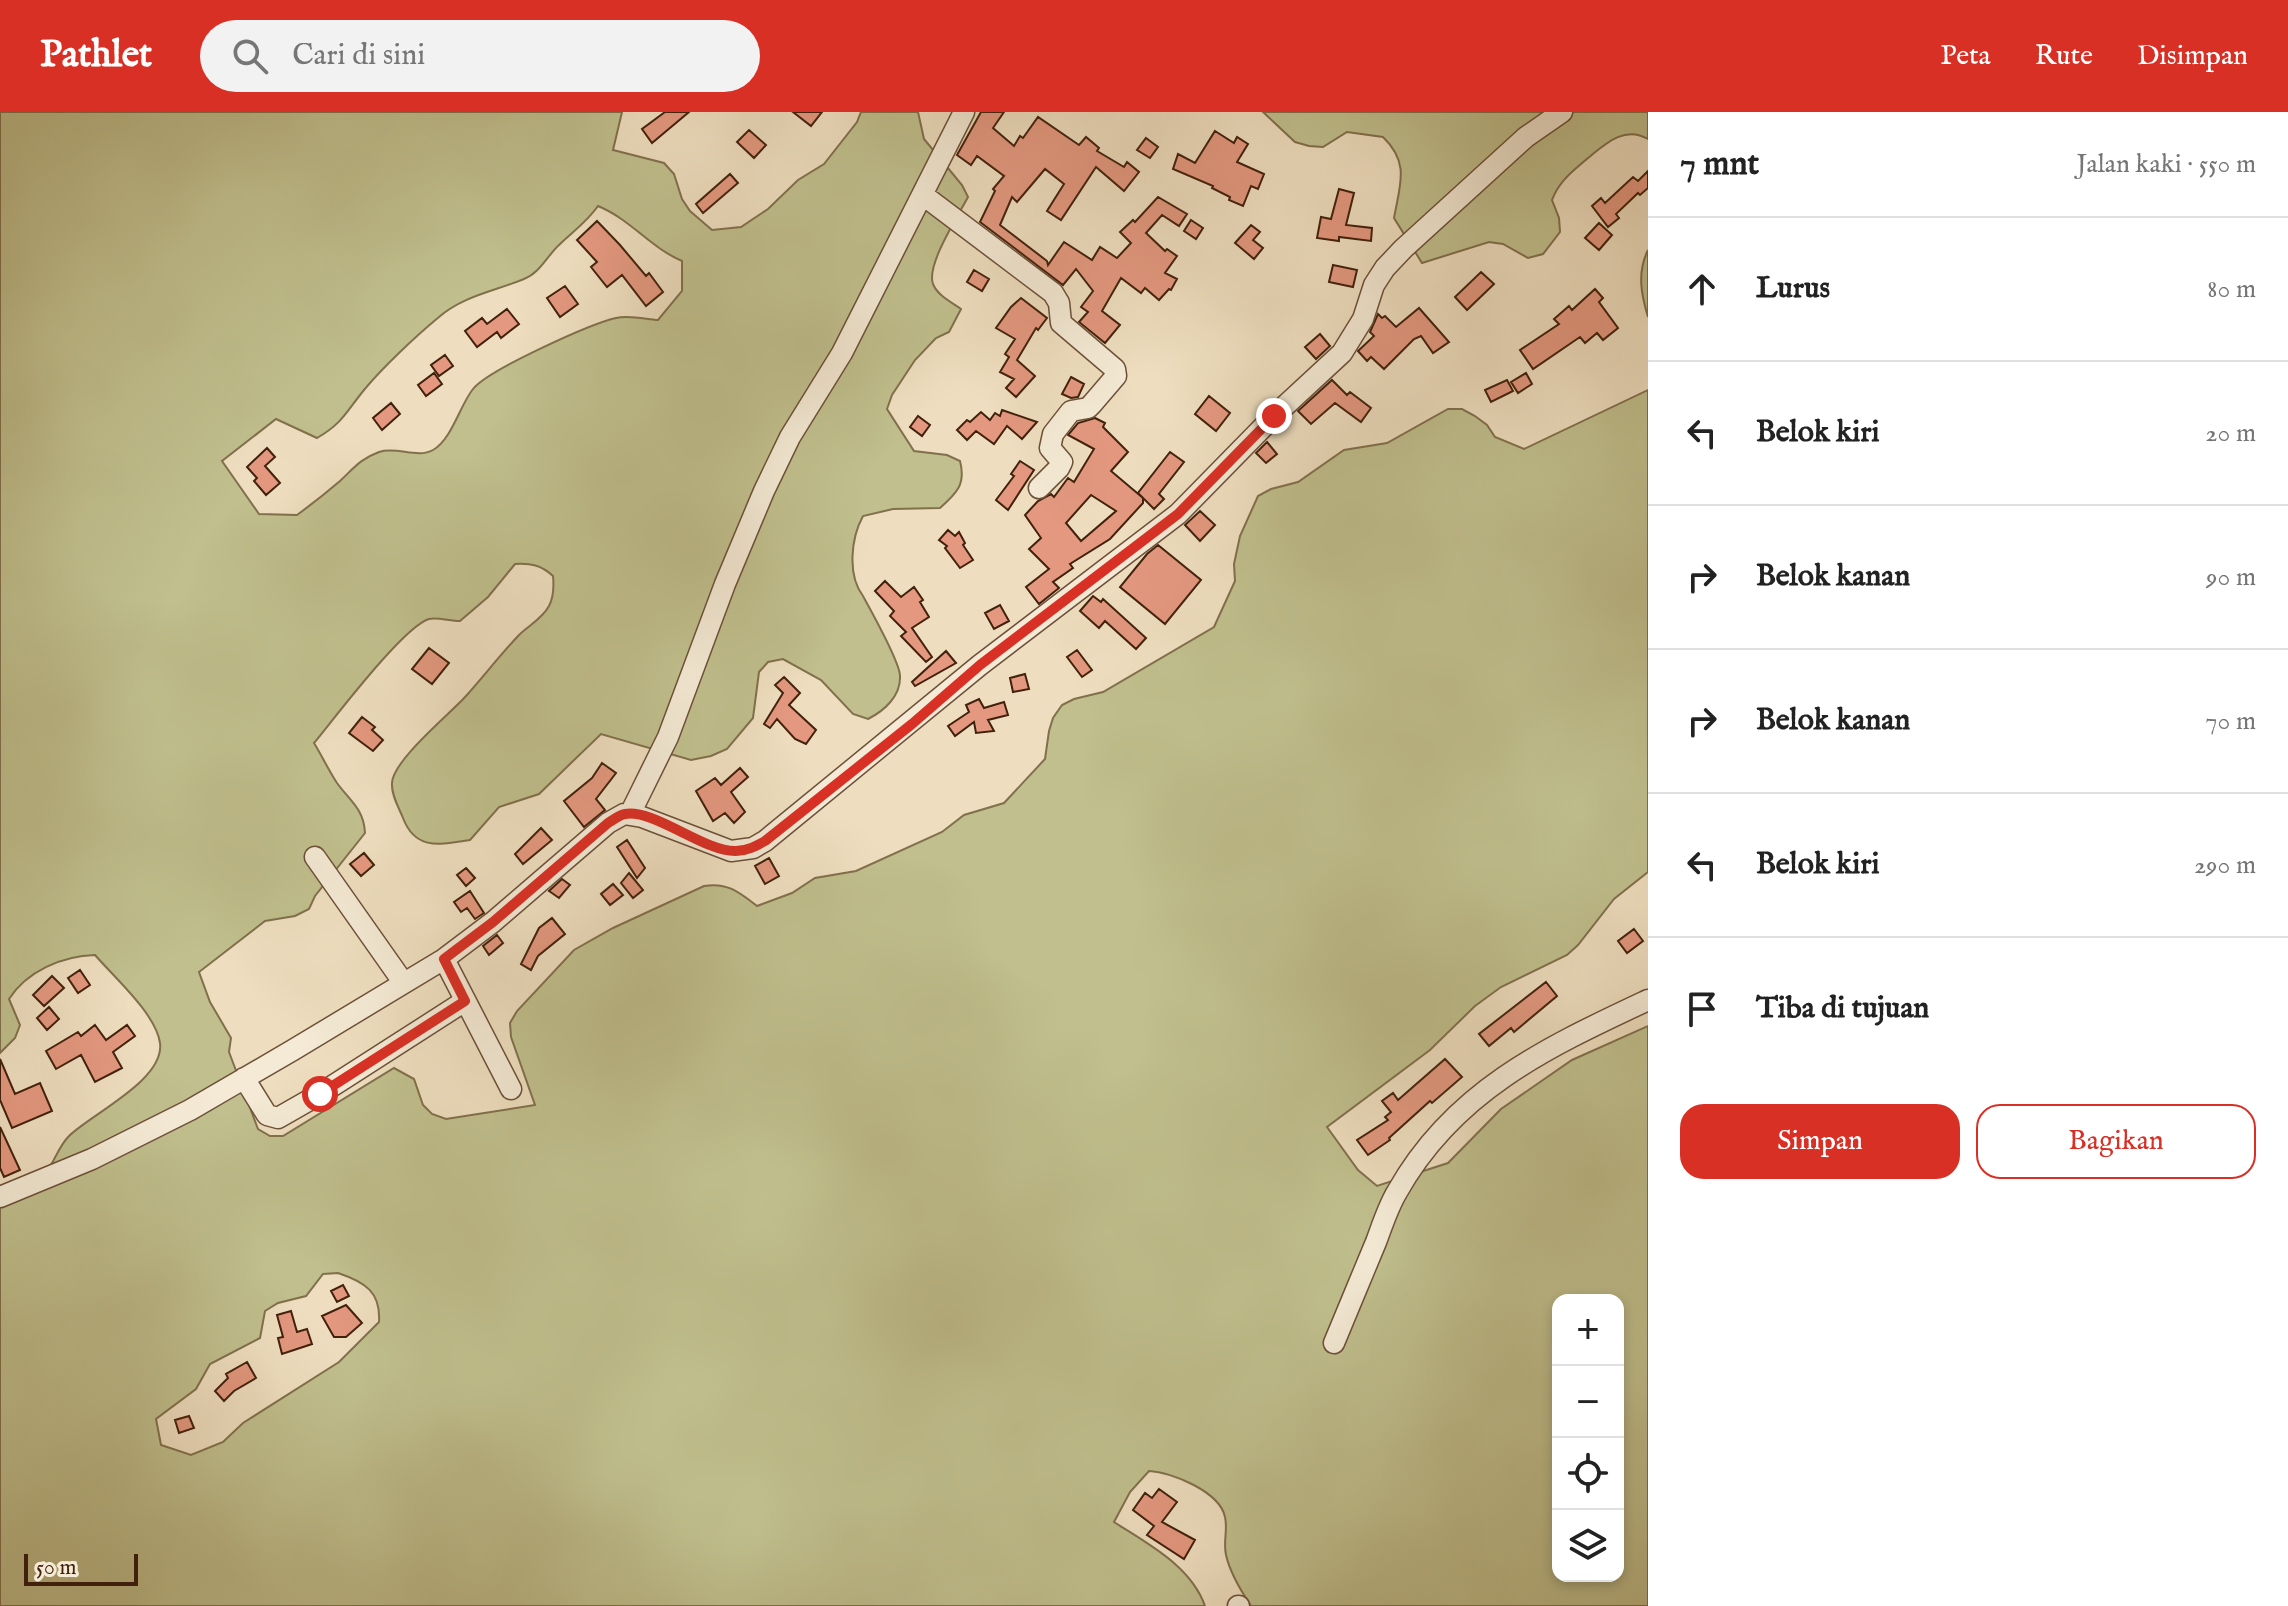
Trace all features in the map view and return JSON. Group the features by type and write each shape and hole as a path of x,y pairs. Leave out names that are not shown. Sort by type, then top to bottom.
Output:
{"street":[{"path":"630,814 668,737 725,584 764,491 790,437 842,353 964,112"},
{"path":"0,1197 92,1159 190,1110 444,959 618,817 630,814 653,820 731,851 753,848 765,841 912,724 980,665 1178,514 1274,416 1342,353 1363,319 1374,285 1403,249 1526,137 1562,112"},
{"path":"923,195 1053,293 1059,303 1061,323 1115,369 1116,376 1092,404 1088,408 1071,411 1053,434 1050,448 1062,462 1039,488"},
{"path":"315,857 403,982"},
{"path":"444,959 511,1089"},
{"path":"1334,1343 1396,1193 1430,1142 1461,1109 1509,1071 1557,1043 1648,1000"},
{"path":"244,1078 267,1115 278,1118 465,1001"}],"shaded area":[{"path":"0,112 622,112 613,150 664,163 674,174 682,199 690,211 712,230 741,227 768,209 798,180 824,164 857,122 861,112 918,112 924,139 962,185 968,197 944,240 932,276 938,292 961,309 949,332 936,338 915,360 892,395 887,409 914,451 947,455 960,461 961,482 940,508 893,509 863,516 852,556 858,587 899,669 900,683 890,702 868,719 853,714 821,680 783,659 768,662 759,672 753,718 727,749 691,760 601,734 539,794 499,807 470,840 431,843 423,841 408,829 393,792 395,773 412,750 466,696 519,635 546,611 553,595 553,576 536,566 515,564 488,597 460,621 429,619 417,626 386,655 314,743 337,783 359,811 365,833 315,896 309,909 295,916 265,921 199,972 210,1002 231,1038 229,1052 258,1129 270,1136 283,1136 394,1068 414,1079 423,1105 432,1114 446,1119 535,1105 511,1037 510,1023 517,1011 574,950 613,928 704,886 726,887 757,906 792,893 815,878 856,871 942,832 964,815 1004,803 1045,759 1053,718 1062,705 1103,692 1214,627 1235,581 1234,564 1240,536 1258,496 1298,482 1344,450 1387,443 1448,409 1462,409 1487,425 1495,437 1524,449 1648,390 1648,872 1614,899 1567,955 1501,987 1475,1006 1430,1050 1327,1127 1358,1170 1377,1186 1448,1163 1501,1109 1572,1060 1648,1026 1648,1606 1251,1606 1228,1562 1226,1522 1221,1508 1194,1485 1170,1475 1149,1471 1130,1492 1114,1522 1179,1568 1190,1579 1205,1606 0,1606 0,1189 28,1183 42,1176 69,1136 125,1095 151,1070 158,1057 160,1043 143,1008 95,955 58,962 25,980 9,999 20,1025 15,1038 0,1053","holes":["598,206 660,249 682,261 682,291 658,320 616,318 540,349 498,371 473,389 451,430 433,450 420,453 379,452 362,461 297,515 259,514 222,461 276,419 317,438 326,433 344,417 390,362 439,317 469,299 530,276","338,1273 356,1280 369,1290 379,1312 379,1322 339,1362 243,1423 223,1442 191,1455 161,1445 156,1419 196,1389 210,1364 260,1338 265,1311 278,1303 306,1296 323,1274"]},
{"path":"1263,112 1648,112 1648,139 1631,134 1616,138 1567,177 1552,200 1559,218 1560,232 1543,254 1528,258 1503,244 1489,242 1422,263 1394,218 1400,165 1383,137 1347,132 1323,147 1309,146 1295,142"},
{"path":"1648,250 1648,317 1641,283"}],"building":[{"path":"665,112 689,112 652,143 642,129"},
{"path":"793,112 822,112 811,126"},
{"path":"981,112 1004,112 993,128 1014,146 1038,117 1079,145 1086,137 1099,148 1097,151 1124,167 1127,162 1139,172 1124,191 1096,167 1061,220 1047,211 1064,184 1045,169 1017,202 1012,197 1000,225 1047,261 1048,265 1064,242 1092,260 1100,247 1117,258 1131,243 1120,232 1133,220 1135,222 1158,197 1187,214 1179,226 1162,215 1146,233 1165,251 1167,249 1177,256 1165,273 1177,279 1171,290 1159,300 1145,288 1141,293 1121,278 1102,311 1120,325 1105,343 1079,322 1088,312 1081,307 1093,291 1076,269 1063,285 980,222 995,191 993,189 1004,176 977,156 971,165 957,155"},
{"path":"749,130 766,145 754,158 737,142"},
{"path":"1215,131 1234,143 1237,137 1248,144 1237,162 1264,174 1258,189 1251,186 1243,206 1229,200 1230,197 1213,186 1173,169 1178,154 1195,163"},
{"path":"1146,138 1158,147 1150,158 1137,150"},
{"path":"1648,171 1648,188 1640,195 1638,193 1616,214 1619,218 1608,227 1592,206 1601,198 1605,203 1633,177 1638,181"},
{"path":"730,174 738,183 703,213 696,204"},
{"path":"1339,189 1354,193 1346,225 1372,228 1371,241 1317,238 1321,217 1331,219"},
{"path":"1191,220 1203,228 1196,239 1184,231"},
{"path":"597,221 646,276 649,273 663,292 646,306 622,275 607,287 591,267 597,262 577,240"},
{"path":"1599,223 1612,235 1599,250 1585,238"},
{"path":"1251,225 1260,232 1253,240 1263,248 1254,259 1235,243"},
{"path":"1333,265 1357,270 1353,287 1329,282"},
{"path":"974,270 989,279 982,291 967,282"},
{"path":"1481,272 1494,284 1467,310 1455,297"},
{"path":"565,286 578,304 560,317 547,298"},
{"path":"1595,289 1603,298 1599,302 1618,328 1603,340 1597,333 1585,343 1580,337 1533,369 1520,350 1559,324 1554,319 1569,306 1572,310"},
{"path":"1021,298 1047,318 1038,330 1036,328 1017,360 1035,376 1016,397 1006,388 1014,379 1000,372 1009,357 1005,354 1015,339 996,328"},
{"path":"1419,308 1449,342 1433,353 1421,336 1414,339 1384,369 1371,357 1367,361 1358,351 1374,336 1370,332 1378,314 1382,318 1385,316 1396,327"},
{"path":"507,309 519,324 501,338 497,332 477,347 465,331 482,318 487,324"},
{"path":"1320,334 1330,346 1316,359 1305,347"},
{"path":"445,355 453,366 439,376 431,365"},
{"path":"434,373 442,384 426,396 418,385"},
{"path":"1526,373 1532,384 1518,393 1511,382"},
{"path":"1071,377 1084,384 1078,397 1062,394"},
{"path":"1332,380 1347,395 1350,392 1371,408 1361,422 1335,403 1311,424 1298,411"},
{"path":"1507,380 1513,391 1491,402 1485,390"},
{"path":"1209,396 1230,413 1216,431 1195,414"},
{"path":"391,403 400,414 382,430 373,418"},
{"path":"1002,410 1037,422 1022,439 1007,426 994,444 976,431 967,440 957,430 981,412 990,420 995,413 1000,416"},
{"path":"918,416 930,425 922,436 910,427"},
{"path":"1095,418 1105,423 1103,427 1128,452 1111,471 1143,498 1143,503 1110,539 1070,564 1073,568 1053,582 1059,588 1039,604 1026,587 1049,569 1029,549 1041,538 1025,515 1038,501 1051,494 1054,497 1068,478 1074,482 1094,449 1068,435 1078,423","holes":["1091,495 1116,511 1081,541 1066,523"]},
{"path":"1267,442 1277,454 1266,463 1256,453"},
{"path":"267,448 275,457 265,466 280,483 266,495 247,467"},
{"path":"1170,452 1184,462 1159,494 1164,499 1154,509 1138,493"},
{"path":"1020,461 1034,470 1008,510 996,500 1014,476 1011,474"},
{"path":"1200,511 1215,525 1200,541 1185,525"},
{"path":"948,530 955,536 959,532 973,560 960,568 945,548 947,546 939,540"},
{"path":"1158,545 1201,580 1165,624 1120,587"},
{"path":"885,581 901,597 914,587 923,600 920,602 929,617 912,628 932,657 926,662 901,636 906,632 890,616 894,611 875,591"},
{"path":"1093,596 1101,602 1103,599 1146,638 1136,649 1105,621 1099,628 1080,611"},
{"path":"1000,605 1009,621 994,629 985,613"},
{"path":"429,648 449,663 432,684 412,669"},
{"path":"1077,650 1092,670 1082,677 1067,657"},
{"path":"946,651 956,663 915,686 912,682"},
{"path":"1025,674 1029,689 1013,692 1010,678"},
{"path":"784,677 800,693 789,705 816,730 806,744 795,739 777,719 770,728 764,724 783,693 775,685"},
{"path":"979,699 984,708 1004,702 1008,715 988,720 994,731 976,733 974,722 955,736 948,726 969,712 966,705"},
{"path":"362,717 375,727 372,730 383,740 373,751 349,733"},
{"path":"602,763 616,773 596,799 605,810 584,827 564,801 592,778"},
{"path":"740,768 748,777 731,792 745,812 734,823 725,813 713,821 696,791 715,778 721,785"},
{"path":"541,828 552,840 523,864 515,854"},
{"path":"627,840 645,868 637,878 617,847"},
{"path":"364,853 374,865 361,876 350,864"},
{"path":"769,858 779,876 765,884 755,866"},
{"path":"466,868 475,878 466,886 457,875"},
{"path":"629,873 643,890 633,898 621,883"},
{"path":"562,879 570,885 559,898 549,891"},
{"path":"613,884 623,895 610,905 601,894"},
{"path":"470,891 484,913 475,919 467,908 461,912 454,902"},
{"path":"552,918 565,934 538,956 531,970 521,964 539,928"},
{"path":"1634,929 1643,941 1627,953 1618,941"},
{"path":"497,935 503,943 489,955 483,946"},
{"path":"80,970 90,985 78,993 68,978"},
{"path":"52,976 64,988 44,1006 33,995"},
{"path":"1546,982 1557,996 1514,1032 1511,1028 1489,1046 1479,1034"},
{"path":"49,1007 59,1019 47,1030 37,1018"},
{"path":"95,1025 106,1040 127,1025 135,1036 113,1052 122,1068 95,1082 81,1055 56,1069 46,1051 78,1032 81,1036"},
{"path":"0,1059 15,1094 40,1083 52,1111 12,1128 0,1100"},
{"path":"1445,1059 1462,1077 1432,1103 1430,1101 1390,1140 1368,1155 1357,1140 1388,1120 1385,1117 1391,1112 1382,1101 1393,1093 1398,1100"},
{"path":"0,1127 20,1170 4,1177 0,1168"},
{"path":"343,1285 349,1296 337,1302 331,1291"},
{"path":"346,1305 362,1323 346,1337 334,1337 322,1316"},
{"path":"291,1311 297,1332 307,1329 312,1344 282,1354 278,1338 283,1337 277,1315"},
{"path":"247,1362 256,1378 224,1401 215,1391 228,1378 226,1374"},
{"path":"189,1416 194,1428 179,1433 175,1420"},
{"path":"1159,1489 1177,1502 1162,1522 1195,1540 1184,1559 1147,1535 1154,1526 1133,1510 1145,1493 1152,1498"}],"route":[{"path":"320,1094 465,1001 444,959 493,922 608,823 630,814 731,851 753,848 765,841 912,724 980,665 1178,514 1274,416"}]}
